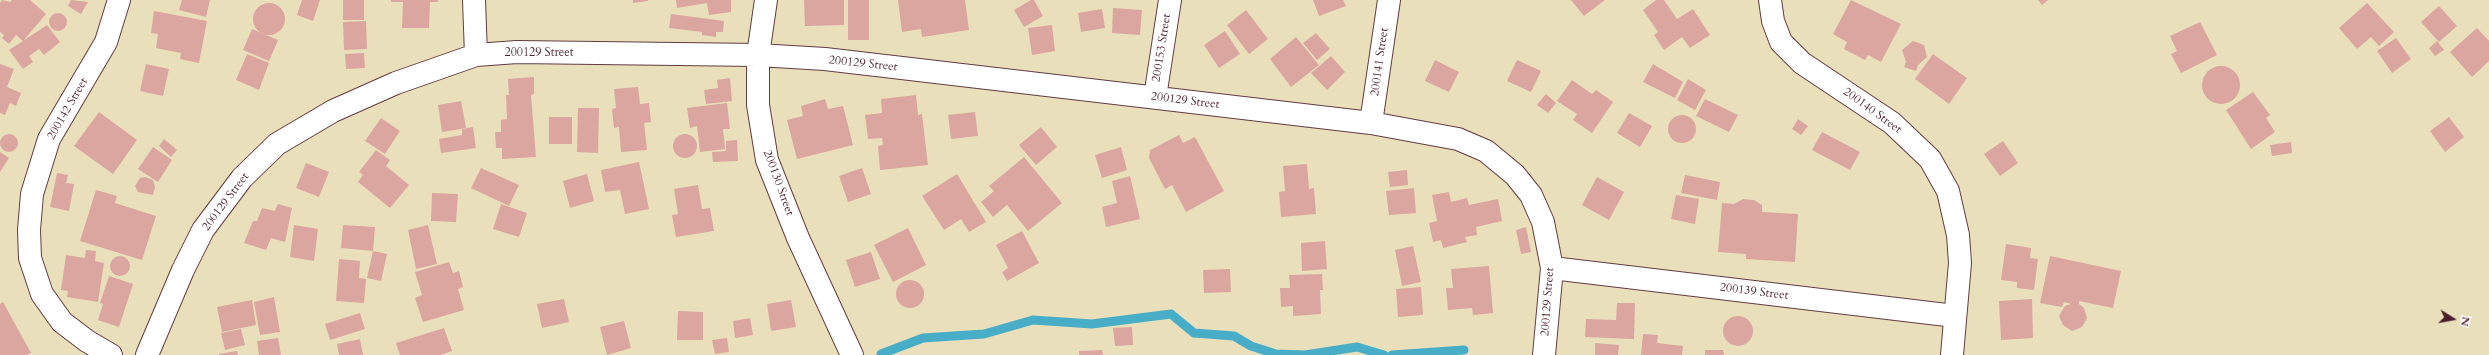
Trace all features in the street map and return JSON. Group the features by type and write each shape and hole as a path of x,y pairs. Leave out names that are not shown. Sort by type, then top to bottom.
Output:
{"street":[{"name":"200142 Street","path":"111,355 87,341 62,322 42,294 30,258 29,230 32,194 49,139 106,42 119,0"},
{"path":"474,0 476,55"},
{"name":"200130 Street","path":"766,0 758,56 758,105 767,160 798,238 852,355"},
{"name":"200153 Street","path":"1155,97 1170,0"},
{"name":"200141 Street","path":"1371,123 1389,0"},
{"name":"200140 Street","path":"1770,0 1773,21 1781,42 1802,63 1892,123 1930,159 1948,191 1958,235 1960,263 1952,355"},
{"name":"200129 Street","path":"147,355 183,270 203,230 242,178 277,144 340,108 396,83 476,55 517,52 758,56 825,59 1371,123 1458,139 1486,151 1515,175 1531,195 1543,222 1552,268 1544,355"},
{"name":"200139 Street","path":"1552,268 1955,316"}],"building":[{"path":"2,0 10,2 12,0 30,0 46,14 23,41 16,35 9,44 2,38 4,35 0,32 0,3"},
{"path":"71,0 88,2 81,14 68,6"},
{"path":"182,0 210,0 206,17 179,10"},
{"path":"302,0 320,0 313,21 297,15"},
{"path":"343,0 364,0 364,20 343,20"},
{"path":"391,0 438,0 438,2 430,2 429,28 402,28 403,2 391,2"},
{"path":"633,0 648,0 648,1 633,3"},
{"path":"676,0 731,0 731,12 709,15 707,3 677,8"},
{"path":"804,0 844,0 844,25 805,26"},
{"path":"848,0 869,0 869,40 848,40"},
{"path":"898,0 965,0 969,30 922,37 921,29 902,32"},
{"path":"1031,0 1034,0 1043,16 1024,27 1014,10"},
{"path":"1313,0 1343,0 1346,6 1319,16"},
{"path":"1571,0 1605,0 1584,16"},
{"path":"1656,0 1664,0 1677,19 1693,9 1710,35 1690,48 1682,37 1664,50 1654,35 1658,32 1643,10"},
{"path":"1851,0 1901,24 1881,62 1868,55 1865,60 1844,49 1847,42 1833,34"},
{"path":"2038,0 2048,0 2042,5"},
{"path":"269,3 280,8 285,19 280,30 269,35 258,30 253,19 258,8"},
{"path":"2367,3 2394,32 2379,46 2371,37 2357,49 2339,28"},
{"path":"2439,6 2457,26 2439,42 2421,22"},
{"path":"1113,8 1142,10 1140,35 1112,33"},
{"path":"1102,9 1105,28 1081,32 1078,13"},
{"path":"1246,10 1268,39 1249,54 1227,25"},
{"path":"154,11 207,21 199,63 180,59 181,53 156,48 158,34 151,33"},
{"path":"54,13 62,13 67,18 65,29 62,31 54,31 49,26 49,18"},
{"path":"671,14 724,21 723,32 716,32 716,37 702,35 702,32 669,28"},
{"path":"366,21 367,49 344,50 343,22"},
{"path":"2200,22 2217,55 2181,73 2171,54 2177,51 2170,36"},
{"path":"47,25 60,42 44,55 39,49 29,56 33,62 23,69 9,50"},
{"path":"1052,25 1055,51 1032,55 1028,28"},
{"path":"2477,28 2489,41 2489,61 2472,77 2450,52"},
{"path":"252,29 278,40 269,61 243,50"},
{"path":"1225,31 1240,54 1219,68 1204,45"},
{"path":"1316,33 1330,49 1317,60 1303,43"},
{"path":"1296,37 1319,65 1291,87 1270,59"},
{"path":"2396,38 2411,59 2392,73 2377,51"},
{"path":"1913,41 1924,45 1927,57 1918,65 1916,71 1904,67 1906,62 1902,50"},
{"path":"2437,41 2444,50 2435,56 2429,48"},
{"path":"364,53 365,68 346,69 345,54"},
{"path":"247,54 269,63 259,90 236,80"},
{"path":"1933,54 1967,78 1949,104 1915,79"},
{"path":"1331,56 1345,72 1327,90 1311,73"},
{"path":"1435,60 1459,72 1449,92 1425,81"},
{"path":"1517,60 1541,71 1531,92 1507,81"},
{"path":"0,64 14,69 7,87 21,93 16,106 10,103 5,115 0,113"},
{"path":"146,64 169,69 163,96 140,91"},
{"path":"1653,64 1683,82 1675,98 1643,82"},
{"path":"2217,66 2225,66 2232,69 2237,74 2240,85 2237,96 2232,101 2225,104 2217,104 2210,101 2205,96 2202,89 2202,81 2205,74 2210,69"},
{"path":"534,77 534,94 531,95 536,157 502,159 502,148 496,148 495,132 501,132 501,120 507,119 506,95 509,95 508,79"},
{"path":"730,78 732,101 706,104 704,90 718,88 717,80"},
{"path":"1688,79 1706,90 1695,110 1677,100"},
{"path":"1572,80 1592,94 1596,90 1613,102 1592,133 1573,120 1577,114 1557,101"},
{"path":"638,87 640,104 649,103 651,122 644,123 647,150 621,152 619,127 614,128 612,109 616,108 614,89"},
{"path":"2253,92 2270,115 2266,118 2275,132 2251,149 2226,110"},
{"path":"1546,94 1556,103 1548,113 1537,105"},
{"path":"916,95 918,115 922,114 928,165 880,170 878,146 883,145 882,138 868,139 865,115 882,113 881,99"},
{"path":"825,99 828,109 843,106 853,145 797,159 787,120 803,116 801,106"},
{"path":"1705,99 1738,115 1729,132 1696,116"},
{"path":"461,101 466,128 442,132 438,105"},
{"path":"727,103 730,129 723,129 725,149 700,152 697,126 690,128 687,108"},
{"path":"578,108 599,108 598,153 577,152"},
{"path":"99,112 137,140 113,174 74,146"},
{"path":"975,112 978,136 951,139 948,115"},
{"path":"1629,113 1652,126 1640,147 1617,133"},
{"path":"1682,115 1692,119 1696,129 1692,139 1682,143 1672,139 1668,129 1672,119"},
{"path":"549,117 572,117 572,144 549,144"},
{"path":"2449,117 2464,137 2445,152 2430,131"},
{"path":"381,118 400,131 385,154 365,141"},
{"path":"1798,119 1808,126 1801,135 1792,129"},
{"path":"473,127 476,148 441,153 439,139 462,135 462,129"},
{"path":"1041,127 1057,147 1036,165 1019,145"},
{"path":"1822,132 1860,152 1850,170 1812,150"},
{"path":"9,134 15,137 18,143 15,149 9,152 3,149 0,143 3,137"},
{"path":"685,134 694,137 697,146 694,155 685,158 676,155 673,146 676,137"},
{"path":"1179,135 1183,143 1195,137 1224,191 1186,212 1172,185 1165,189 1149,158 1150,150"},
{"path":"164,139 177,150 171,157 159,146"},
{"path":"737,140 738,161 713,162 712,152 726,151 726,141"},
{"path":"2003,141 2018,163 2000,176 1984,154"},
{"path":"2291,142 2292,153 2272,156 2270,145"},
{"path":"153,147 172,160 158,182 138,169"},
{"path":"1121,147 1127,170 1102,178 1095,155"},
{"path":"376,150 390,160 386,166 409,185 390,208 358,182 363,175 359,172"},
{"path":"0,152 9,158 0,172"},
{"path":"1024,157 1062,203 1028,231 1007,205 993,217 981,202 994,191 989,186"},
{"path":"639,162 649,209 625,214 620,190 605,192 601,170"},
{"path":"306,163 329,172 319,197 296,188"},
{"path":"1307,164 1309,189 1314,188 1316,214 1281,217 1279,192 1285,191 1283,166"},
{"path":"481,168 519,185 509,206 471,188"},
{"path":"862,168 871,194 848,202 839,176"},
{"path":"1407,170 1408,185 1390,187 1388,172"},
{"path":"57,173 68,175 66,183 74,184 69,211 50,207"},
{"path":"587,174 594,201 570,208 563,181"},
{"path":"957,174 986,222 969,232 961,219 944,230 922,196"},
{"path":"1685,175 1720,182 1717,200 1681,193"},
{"path":"1130,176 1140,219 1106,227 1102,207 1117,203 1112,181"},
{"path":"145,177 153,180 155,187 153,195 138,192 135,186 140,178"},
{"path":"1597,177 1624,192 1609,220 1582,205"},
{"path":"698,185 702,209 710,208 714,231 676,237 672,215 678,214 674,189"},
{"path":"1414,188 1416,213 1389,215 1386,191"},
{"path":"96,190 117,196 115,203 156,216 142,260 80,241"},
{"path":"1449,192 1451,202 1467,198 1469,205 1498,199 1502,221 1476,227 1477,235 1465,237 1467,242 1443,248 1441,240 1433,242 1429,223 1437,221 1432,195"},
{"path":"432,193 458,194 456,222 431,221"},
{"path":"1676,195 1699,199 1695,224 1671,219"},
{"path":"1743,199 1754,200 1762,205 1762,212 1798,214 1795,262 1746,259 1746,254 1718,252 1722,203 1734,204"},
{"path":"278,204 292,208 285,242 271,238 266,250 244,243 253,221 257,221 262,208 275,211"},
{"path":"501,204 527,213 519,237 493,229"},
{"path":"294,225 318,229 314,261 290,257"},
{"path":"343,225 375,227 373,251 341,248"},
{"path":"428,225 437,264 416,269 408,230"},
{"path":"1526,227 1531,252 1521,254 1516,230"},
{"path":"908,228 926,265 893,282 874,245"},
{"path":"1022,231 1039,263 1007,281 1002,272 1008,268 996,245"},
{"path":"1325,241 1327,269 1302,271 1301,243"},
{"path":"2006,244 2031,248 2030,258 2038,259 2034,290 2017,288 2017,282 2001,280"},
{"path":"1413,246 1421,282 1402,286 1395,250"},
{"path":"86,250 96,251 95,261 104,263 98,302 67,297 68,291 61,290 66,255 85,258"},
{"path":"373,251 387,254 381,281 367,278"},
{"path":"871,252 880,279 855,287 846,260"},
{"path":"116,256 124,256 130,262 130,270 124,276 116,276 110,270 110,262"},
{"path":"2050,256 2121,271 2113,308 2079,301 2079,304 2084,308 2087,318 2082,327 2072,331 2063,325 2059,316 2065,306 2071,304 2064,302 2062,307 2040,303"},
{"path":"339,259 360,261 359,278 366,279 364,303 336,301"},
{"path":"449,262 453,273 459,271 463,287 458,289 464,310 423,322 415,298 422,295 415,272"},
{"path":"1489,266 1493,313 1473,315 1472,308 1448,310 1446,288 1453,288 1451,269"},
{"path":"1230,269 1231,292 1204,293 1203,270"},
{"path":"1322,274 1323,290 1320,290 1321,314 1293,316 1293,306 1281,307 1280,288 1290,288 1289,275"},
{"path":"109,276 133,284 119,327 98,320 103,304 100,303"},
{"path":"910,280 916,281 920,284 923,288 923,300 920,304 916,307 910,308 904,307 900,304 897,300 896,294 897,288 900,284 904,281"},
{"path":"1421,287 1423,315 1398,317 1396,289"},
{"path":"274,297 280,332 260,335 254,302"},
{"path":"564,299 569,322 542,328 537,304"},
{"path":"2032,299 2033,338 2001,340 1999,301"},
{"path":"252,300 256,325 222,332 217,307"},
{"path":"791,300 796,327 771,331 767,304"},
{"path":"3,302 31,353 27,355 0,355 0,304"},
{"path":"1617,303 1635,303 1634,339 1585,337 1586,319 1616,320"},
{"path":"678,311 703,312 703,340 677,340"},
{"path":"360,313 365,329 330,340 325,324"},
{"path":"1738,316 1744,317 1752,325 1752,337 1744,345 1738,346 1732,345 1724,337 1723,331 1724,325 1732,317"},
{"path":"750,318 753,335 735,338 733,321"},
{"path":"624,321 631,348 607,355 600,327"},
{"path":"1132,327 1133,345 1115,346 1113,328"},
{"path":"444,328 452,351 440,355 400,355 396,343"},
{"path":"241,329 245,345 225,350 221,333"},
{"path":"1643,334 1658,335 1657,343 1683,346 1682,355 1641,355"},
{"path":"278,338 281,355 259,355 257,341"},
{"path":"727,338 729,352 715,354 712,340"},
{"path":"360,339 363,355 339,355 337,344"},
{"path":"1595,343 1619,345 1618,355 1595,355"},
{"path":"1102,350 1103,355 1079,355 1079,351"},
{"path":"1705,350 1723,350 1724,355 1705,355"},
{"path":"237,351 238,355 219,355 219,354"}],"waterway":[{"path":"881,354 923,338 984,334 1033,320 1092,324 1171,314 1194,333 1234,336 1251,346 1276,354 1305,355 1357,347 1384,355"},
{"path":"1392,355 1464,350"}]}
